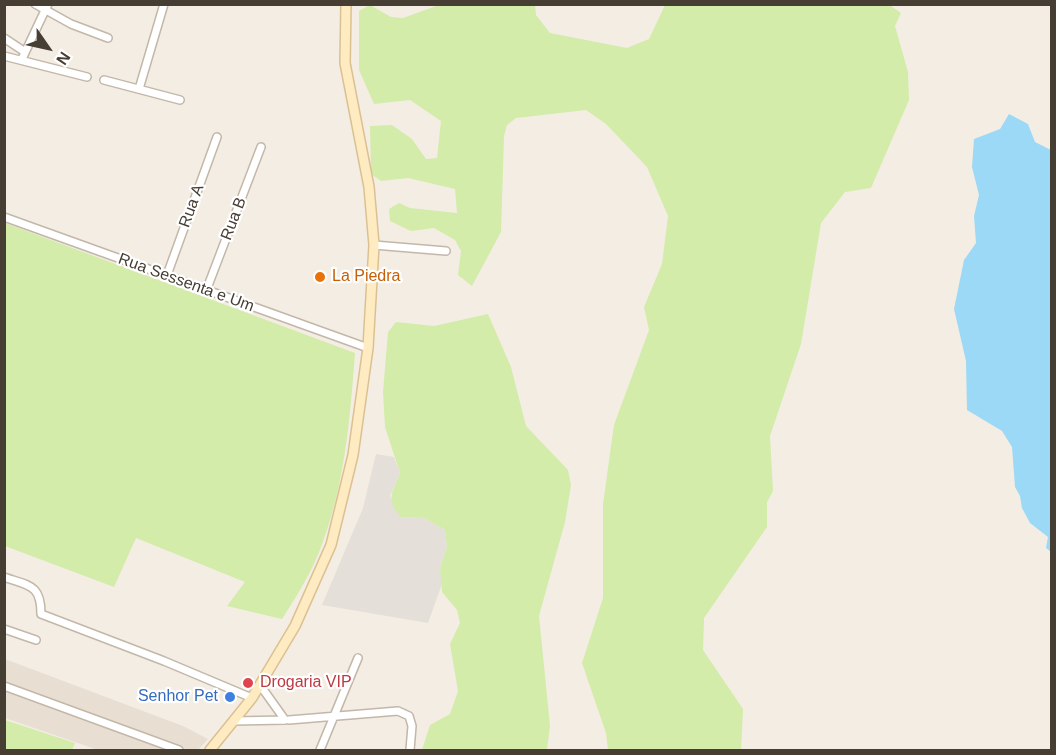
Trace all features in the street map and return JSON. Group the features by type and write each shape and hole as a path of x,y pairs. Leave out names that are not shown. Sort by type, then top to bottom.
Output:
{"main road":[{"path":"210,750 252,698 295,626 331,545 353,455 368,348 374,245 369,188 345,63 346,4"}],"street":[{"path":"35,4 108,38"},
{"path":"139,89 164,4"},
{"path":"24,56 47,8"},
{"path":"4,38 24,56"},
{"path":"4,56 24,56 87,77"},
{"path":"104,80 180,100"},
{"name":"Rua A","path":"166,275 217,137"},
{"name":"Rua B","path":"206,291 261,147"},
{"name":"Rua Sessenta e Um","path":"4,218 368,348"},
{"path":"374,245 446,251"},
{"path":"4,577 35,590 40,598 41,614 164,661 252,698"},
{"path":"4,629 36,640"},
{"path":"320,750 358,658"},
{"path":"234,721 285,720 260,685"},
{"path":"4,686 179,750"},
{"path":"289,720 398,711 409,716 412,726 410,750"}],"shaded area":[{"path":"376,454 394,457 400,473 390,496 401,517 424,518 445,530 447,546 440,568 442,584 428,623 322,605 363,508"},
{"path":"5,659 183,726 208,739 198,750 98,750 5,718"}],"green space":[{"path":"888,4 901,13 895,26 908,72 909,100 871,188 845,192 821,223 801,344 770,436 773,491 767,502 767,527 704,618 703,650 743,709 741,750 608,750 606,733 582,663 603,598 603,504 614,425 649,330 644,307 662,264 668,216 647,167 606,124 586,110 516,118 507,125 504,136 501,232 472,286 458,275 461,251 455,240 434,228 411,231 390,221 389,209 399,203 410,208 457,213 455,189 408,178 381,181 371,174 370,126 392,125 412,139 426,159 437,158 441,121 410,100 374,104 359,70 359,11 370,5 391,17 403,18 439,5 535,5 536,15 550,33 627,48 649,39 665,5"},
{"path":"5,223 355,353 345,451 336,499 317,556 282,619 227,606 245,582 136,538 114,587 5,546"},
{"path":"488,314 511,367 526,426 568,470 571,485 565,522 539,616 550,726 547,750 422,750 430,725 450,714 458,691 450,644 460,623 457,610 442,592 440,568 447,546 445,530 424,518 401,517 393,506 393,491 400,473 385,427 383,392 388,332 396,322 434,326"},
{"path":"5,720 75,743 72,750 5,750"}],"water":[{"path":"1009,114 1028,124 1035,142 1051,150 1051,552 1046,548 1048,537 1030,523 1022,508 1020,496 1015,487 1012,447 1002,431 967,410 966,361 954,309 964,260 976,243 974,216 979,195 972,167 974,139 1000,129"}],"place":[{"name":"La Piedra","path":"320,277"},
{"name":"Drogaria VIP","path":"248,683"},
{"name":"Senhor Pet","path":"230,697"}]}
